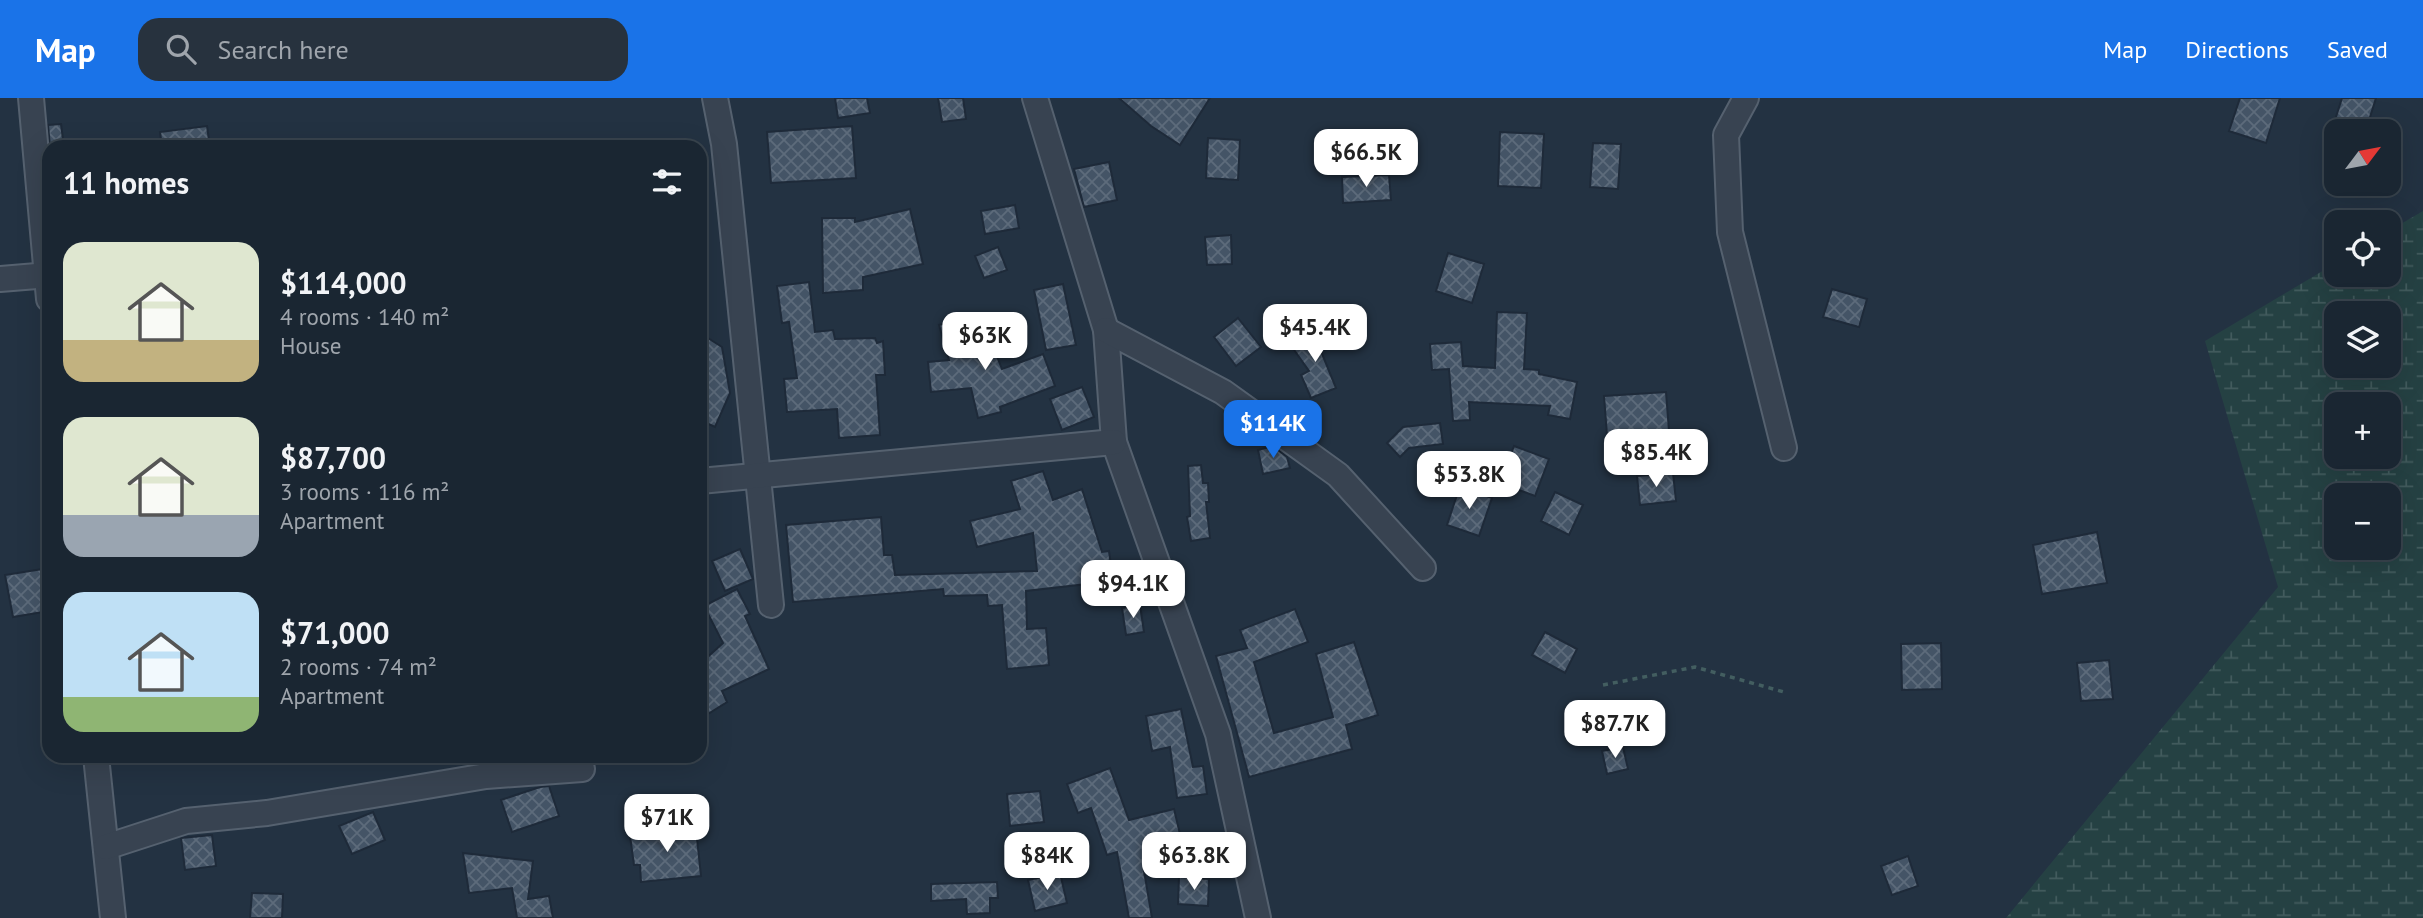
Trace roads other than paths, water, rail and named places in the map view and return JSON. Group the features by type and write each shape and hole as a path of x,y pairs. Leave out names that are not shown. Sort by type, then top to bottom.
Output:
{"street":[{"path":"31,98 42,218"},
{"path":"715,98 724,144 771,606"},
{"path":"1035,98 1106,330 1114,442 1218,734 1258,918"},
{"path":"1746,98 1726,135 1730,232 1784,448"},
{"path":"0,279 42,282"},
{"path":"1106,330 1223,392 1338,475 1423,568"},
{"path":"707,481 1114,442"},
{"path":"97,763 113,918"},
{"path":"106,847 186,821 267,813 486,776 582,769"}]}
